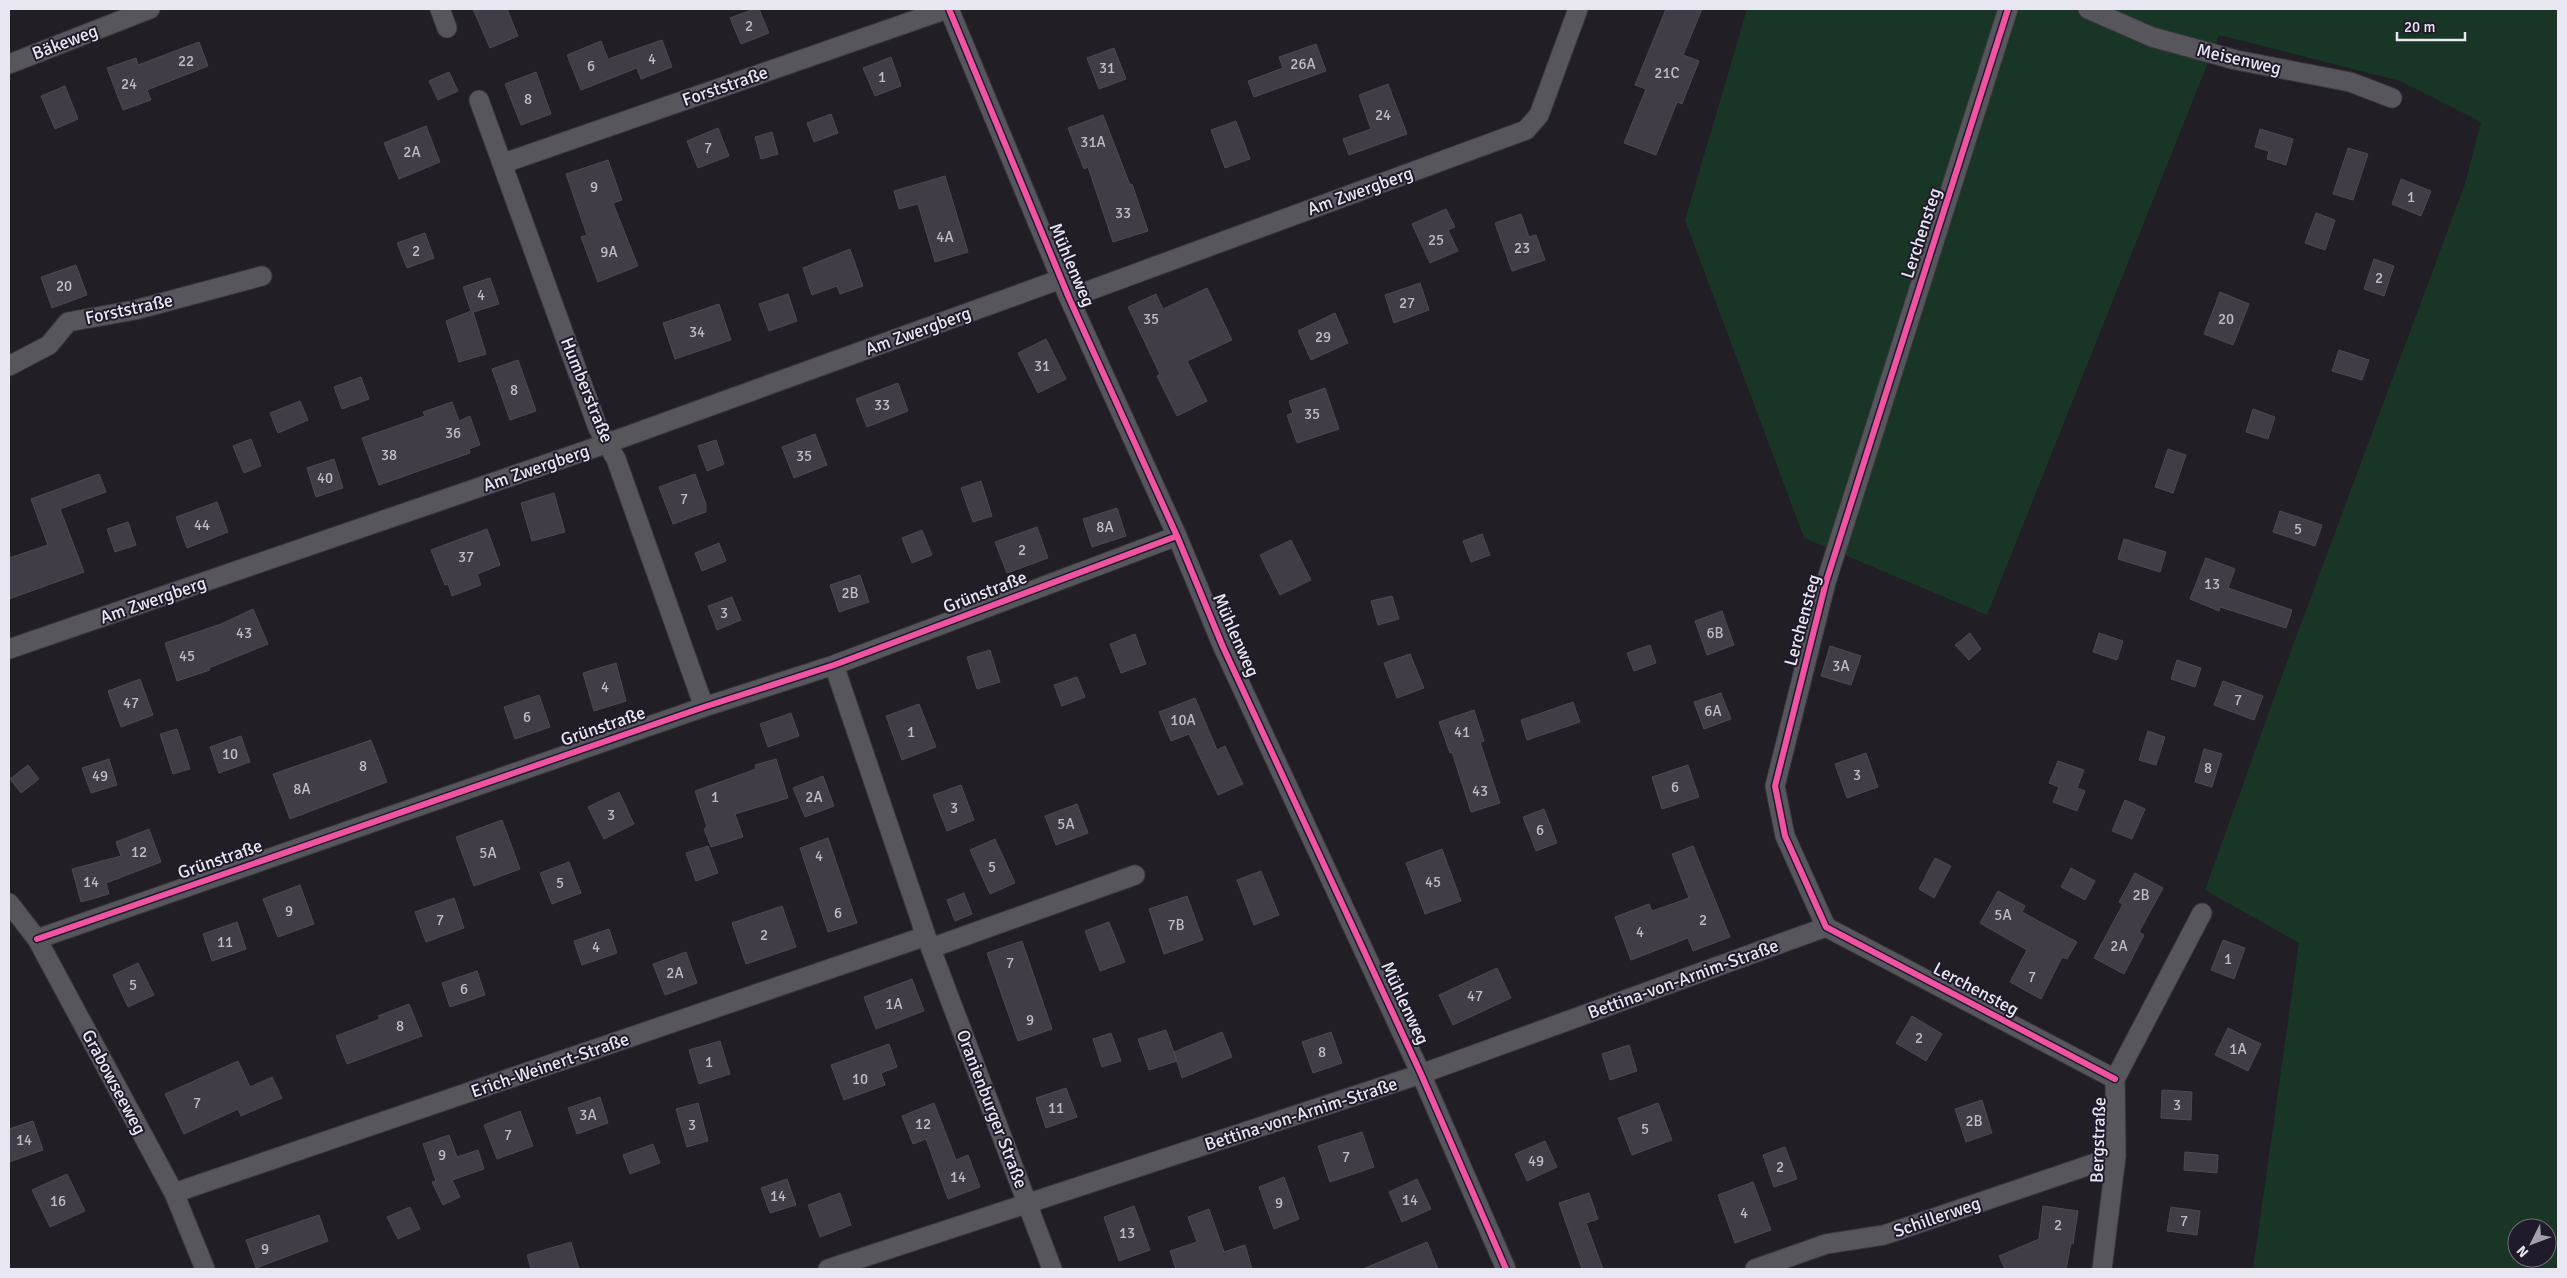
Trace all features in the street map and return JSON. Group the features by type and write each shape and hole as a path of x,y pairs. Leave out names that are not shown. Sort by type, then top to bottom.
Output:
{"street":[{"name":"Bäkeweg","path":"9,64 150,9"},
{"path":"440,9 447,28"},
{"name":"Forststraße","path":"504,163 948,9"},
{"name":"Mühlenweg","path":"948,9 1069,298 1177,536 1224,647 1422,1074 1506,1269"},
{"name":"Am Zwergberg","path":"1069,298 1526,130 1539,116 1578,9"},
{"name":"Lerchensteg","path":"2008,9 1826,582 1775,786 1785,836 1826,928 2115,1080"},
{"name":"Meisenweg","path":"2088,9 2152,37 2236,60 2350,82 2392,98"},
{"name":"Humberstraße","path":"479,100 504,163 598,428 616,460 704,707"},
{"name":"Forststraße","path":"9,366 49,345 68,322 135,310 262,276"},
{"name":"Am Zwergberg","path":"9,649 608,443 1061,279"},
{"name":"Grünstraße","path":"37,939 704,707 834,665 1177,536"},
{"name":"Oranienburger Straße","path":"834,665 929,942 1052,1269"},
{"path":"929,942 1135,875"},
{"name":"Grabowseeweg","path":"9,904 37,939 174,1193 204,1269"},
{"name":"Bergstraße","path":"2102,1269 2116,1156 2115,1080 2202,912"},
{"name":"Bettina-von-Arnim-Straße","path":"828,1269 1028,1205 1422,1074 1826,928"},
{"name":"Erich-Weinert-Straße","path":"174,1193 929,942"},
{"name":"Schillerweg","path":"1755,1269 1826,1244 1884,1235 2116,1156"}],"green space":[{"path":"1747,9 2558,9 2558,1269 2253,1269 2299,943 2205,890 2292,648 2465,184 2481,122 2400,81 2219,35 1987,615 1804,538 1685,220"}],"building":[{"path":"473,9 507,9 518,36 490,48"},
{"path":"759,9 769,33 741,44 730,18"},
{"path":"1666,9 1702,9 1683,55 1699,61 1682,104 1677,102 1656,155 1624,143 1646,89 1635,85"},
{"path":"662,40 672,67 641,79 637,68 581,90 567,55 601,41 608,59"},
{"path":"199,42 208,66 147,90 151,100 123,110 107,68 136,58 138,65"},
{"path":"1316,44 1326,71 1254,97 1248,81 1283,68 1279,57"},
{"path":"1114,48 1126,79 1099,89 1087,58"},
{"path":"891,57 901,86 875,96 863,68"},
{"path":"449,72 458,91 438,100 429,81"},
{"path":"536,72 551,114 521,125 505,84"},
{"path":"1388,84 1407,134 1349,155 1343,139 1371,129 1359,95"},
{"path":"65,86 78,119 55,129 41,96"},
{"path":"831,114 838,133 814,142 807,123"},
{"path":"1103,115 1130,185 1132,184 1148,231 1113,242 1088,167 1084,169 1068,128"},
{"path":"1236,121 1250,159 1225,168 1211,130"},
{"path":"426,126 440,162 399,179 384,143"},
{"path":"718,128 729,156 698,168 687,141"},
{"path":"2260,129 2293,139 2286,165 2267,159 2269,151 2255,147"},
{"path":"772,132 778,154 761,159 755,137"},
{"path":"2348,148 2368,154 2353,200 2333,194"},
{"path":"608,160 622,200 613,203 638,266 598,282 581,237 587,235 566,174"},
{"path":"945,176 968,252 935,262 918,204 899,209 894,191"},
{"path":"2401,179 2431,191 2421,216 2392,204"},
{"path":"1446,209 1455,227 1448,230 1458,251 1430,263 1412,224"},
{"path":"2316,213 2335,220 2325,250 2305,243"},
{"path":"1521,214 1529,237 1536,235 1545,260 1512,271 1495,223"},
{"path":"425,233 434,258 407,268 397,243"},
{"path":"850,249 863,286 840,294 837,286 812,295 803,268"},
{"path":"2374,259 2394,266 2384,296 2364,289"},
{"path":"76,265 87,295 52,308 41,277"},
{"path":"490,278 499,304 473,312 486,354 459,362 446,321 471,311 463,287"},
{"path":"1420,283 1429,310 1394,323 1385,295"},
{"path":"1207,288 1232,340 1187,361 1207,401 1177,416 1157,376 1160,374 1128,307 1156,294 1163,309"},
{"path":"2220,292 2249,304 2233,345 2204,334"},
{"path":"788,294 797,321 769,331 759,304"},
{"path":"719,304 731,340 675,359 663,323"},
{"path":"1335,313 1348,343 1311,360 1298,331"},
{"path":"1046,339 1066,379 1038,393 1018,353"},
{"path":"2339,350 2369,360 2362,380 2332,371"},
{"path":"518,360 536,411 510,420 492,369"},
{"path":"361,377 369,399 342,409 334,387"},
{"path":"898,383 908,411 867,427 856,399"},
{"path":"1325,388 1339,429 1297,443 1287,415 1293,413 1289,401"},
{"path":"300,401 308,420 278,433 270,413"},
{"path":"452,402 459,421 470,416 480,445 469,449 470,453 379,485 362,438 425,416 423,412"},
{"path":"2253,409 2275,417 2268,439 2246,432"},
{"path":"815,434 827,465 794,478 782,447"},
{"path":"251,439 261,466 244,473 233,446"},
{"path":"716,440 724,464 707,471 698,446"},
{"path":"2168,449 2186,455 2173,493 2155,487"},
{"path":"334,459 343,488 316,497 307,468"},
{"path":"99,474 106,492 60,509 84,572 9,599 9,558 48,545 31,499"},
{"path":"695,474 706,504 706,512 673,524 659,487"},
{"path":"981,481 992,516 973,522 961,488"},
{"path":"554,493 565,532 532,541 521,503"},
{"path":"217,502 228,532 187,548 176,517"},
{"path":"1117,508 1126,536 1092,547 1083,519"},
{"path":"2280,511 2322,525 2315,546 2273,532"},
{"path":"128,522 136,545 115,552 107,529"},
{"path":"1037,527 1048,558 1007,573 995,542"},
{"path":"487,529 500,565 477,574 481,585 452,596 448,584 445,585 431,550"},
{"path":"922,530 932,555 912,563 902,538"},
{"path":"1482,534 1490,555 1471,562 1463,541"},
{"path":"2124,539 2166,552 2160,572 2118,559"},
{"path":"1291,540 1311,580 1280,595 1260,555"},
{"path":"719,543 726,561 702,571 695,553"},
{"path":"2206,558 2235,569 2228,588 2292,610 2286,628 2220,607 2219,611 2190,599"},
{"path":"860,575 869,602 839,612 830,585"},
{"path":"1392,596 1399,619 1378,625 1371,601"},
{"path":"732,597 741,620 717,630 708,606"},
{"path":"253,609 268,644 209,668 210,670 177,681 165,643 221,624"},
{"path":"1722,611 1734,645 1707,655 1695,621"},
{"path":"1970,633 1981,649 1969,660 1955,645"},
{"path":"2099,633 2123,641 2117,660 2093,652"},
{"path":"1135,634 1146,664 1121,673 1110,644"},
{"path":"1650,645 1656,663 1634,671 1627,653"},
{"path":"1830,646 1861,656 1851,685 1821,676"},
{"path":"990,650 1000,682 977,689 967,657"},
{"path":"1410,654 1424,688 1397,698 1384,663"},
{"path":"2177,660 2201,668 2195,687 2171,679"},
{"path":"616,663 626,701 594,711 583,673"},
{"path":"1077,677 1085,697 1062,706 1054,685"},
{"path":"140,679 153,715 121,727 108,691"},
{"path":"2223,681 2263,696 2254,720 2214,705"},
{"path":"1721,693 1731,719 1704,729 1694,702"},
{"path":"539,695 550,727 515,739 504,707"},
{"path":"1195,698 1217,750 1225,746 1243,784 1218,795 1189,734 1171,741 1159,712"},
{"path":"1573,702 1580,722 1527,740 1521,720"},
{"path":"919,704 936,747 902,760 886,716"},
{"path":"1474,710 1484,741 1480,742 1500,803 1471,812 1452,752 1450,753 1439,722"},
{"path":"791,713 799,736 768,747 760,724"},
{"path":"177,729 190,769 173,774 160,734"},
{"path":"2148,731 2165,737 2156,765 2139,760"},
{"path":"241,736 250,762 219,773 210,747"},
{"path":"371,740 387,782 290,819 273,774"},
{"path":"2204,749 2222,754 2212,787 2195,782"},
{"path":"1866,753 1878,787 1847,798 1835,764"},
{"path":"109,759 117,785 91,793 82,768"},
{"path":"776,759 788,798 735,814 743,837 711,847 704,829 707,827 695,791 756,769 755,765"},
{"path":"2058,761 2084,770 2077,788 2085,791 2077,811 2053,802 2059,787 2049,783"},
{"path":"28,765 39,779 21,793 10,779"},
{"path":"1688,765 1699,797 1662,809 1652,777"},
{"path":"823,776 834,806 805,817 793,788"},
{"path":"961,785 974,820 947,831 933,795"},
{"path":"619,792 634,824 604,839 588,807"},
{"path":"2125,800 2145,809 2132,839 2112,831"},
{"path":"1077,804 1088,833 1056,845 1045,816"},
{"path":"1544,809 1557,843 1536,851 1523,817"},
{"path":"502,820 520,869 474,886 456,837"},
{"path":"149,829 161,862 106,883 109,894 81,902 72,869 121,856 116,842"},
{"path":"828,838 857,923 828,932 800,848"},
{"path":"995,839 1015,883 990,894 970,850"},
{"path":"708,846 718,873 696,881 686,853"},
{"path":"1693,846 1730,937 1693,951 1688,938 1631,960 1615,917 1649,904 1652,911 1689,898 1672,854"},
{"path":"1442,849 1461,901 1425,914 1406,863"},
{"path":"1935,858 1951,866 1934,898 1919,889"},
{"path":"569,862 581,893 552,904 540,873"},
{"path":"2071,868 2095,881 2085,900 2061,887"},
{"path":"1261,871 1279,915 1254,925 1237,880"},
{"path":"2135,873 2163,888 2139,932 2144,935 2124,974 2094,958 2123,904 2119,902"},
{"path":"300,885 314,924 278,937 263,899"},
{"path":"1998,891 2025,906 2022,912 2077,942 2067,959 2062,957 2041,999 2010,982 2027,950 1980,923"},
{"path":"964,893 972,914 955,921 947,900"},
{"path":"1187,896 1203,940 1164,954 1149,909"},
{"path":"454,898 464,928 426,942 415,912"},
{"path":"782,906 796,947 746,964 732,923"},
{"path":"237,922 246,949 212,961 203,934"},
{"path":"1109,922 1125,962 1100,971 1085,931"},
{"path":"609,929 617,953 582,965 574,941"},
{"path":"2223,940 2245,948 2234,979 2211,970"},
{"path":"1022,941 1052,1029 1018,1041 987,953"},
{"path":"686,952 697,983 665,995 653,964"},
{"path":"138,963 154,995 128,1007 113,975"},
{"path":"1497,968 1511,998 1453,1025 1439,995"},
{"path":"477,971 485,995 450,1007 442,983"},
{"path":"912,979 924,1011 876,1029 864,997"},
{"path":"409,1004 422,1036 347,1064 336,1036 380,1019 378,1016"},
{"path":"1912,1016 1942,1034 1926,1061 1896,1043"},
{"path":"2228,1028 2261,1044 2248,1071 2215,1055"},
{"path":"1166,1030 1177,1061 1149,1070 1138,1039"},
{"path":"1222,1032 1232,1057 1182,1078 1174,1052"},
{"path":"1331,1032 1342,1063 1313,1073 1302,1042"},
{"path":"1111,1033 1121,1061 1102,1067 1093,1039"},
{"path":"720,1041 730,1074 699,1084 689,1050"},
{"path":"889,1044 897,1067 881,1073 885,1085 844,1100 831,1065"},
{"path":"1629,1045 1637,1071 1610,1080 1602,1054"},
{"path":"238,1061 250,1087 272,1077 282,1098 241,1116 238,1109 184,1134 165,1094"},
{"path":"1066,1088 1077,1117 1046,1128 1036,1098"},
{"path":"2162,1090 2192,1092 2191,1120 2161,1118"},
{"path":"600,1097 608,1123 577,1134 568,1108"},
{"path":"1982,1100 1992,1133 1966,1142 1955,1109"},
{"path":"698,1103 708,1141 687,1147 676,1109"},
{"path":"934,1103 956,1160 968,1155 980,1187 948,1199 926,1139 913,1144 902,1116"},
{"path":"1658,1103 1672,1140 1632,1155 1618,1118"},
{"path":"520,1111 533,1146 497,1159 484,1125"},
{"path":"33,1121 43,1150 9,1162 9,1129"},
{"path":"1362,1132 1374,1167 1330,1182 1318,1146"},
{"path":"449,1135 457,1157 478,1150 484,1169 452,1180 460,1197 443,1205 432,1182 436,1181 423,1144"},
{"path":"1545,1141 1557,1167 1527,1181 1515,1154"},
{"path":"653,1144 660,1163 630,1174 623,1155"},
{"path":"1785,1147 1797,1179 1774,1187 1763,1155"},
{"path":"2185,1152 2218,1155 2217,1173 2184,1170"},
{"path":"67,1174 85,1211 50,1227 32,1190"},
{"path":"1284,1177 1299,1219 1274,1229 1259,1187"},
{"path":"787,1179 796,1205 770,1213 761,1188"},
{"path":"1417,1179 1431,1209 1402,1222 1389,1192"},
{"path":"1753,1182 1771,1230 1735,1243 1718,1195"},
{"path":"840,1193 851,1225 820,1237 808,1205"},
{"path":"1589,1193 1598,1219 1586,1223 1603,1269 1582,1269 1559,1203"},
{"path":"1134,1206 1150,1250 1119,1261 1104,1217"},
{"path":"2043,1206 2078,1211 2073,1244 2071,1243 2066,1269 2005,1269 1999,1256 2039,1239"},
{"path":"410,1207 420,1229 398,1239 387,1217"},
{"path":"2171,1207 2200,1211 2197,1235 2167,1231"},
{"path":"1209,1209 1224,1252 1245,1245 1252,1269 1176,1269 1170,1251 1197,1242 1188,1217"},
{"path":"319,1215 328,1241 256,1268 246,1240"},
{"path":"571,1242 579,1269 531,1269 527,1255"},
{"path":"1427,1242 1438,1269 1363,1269"}],"cycle path":[{"path":"949,9 1069,298 1177,536 1223,647 1421,1074 1506,1269"},
{"path":"2008,9 1826,582 1775,786 1785,836 1826,927 2115,1079"},
{"path":"37,939 704,707 834,665 1177,536"}]}
